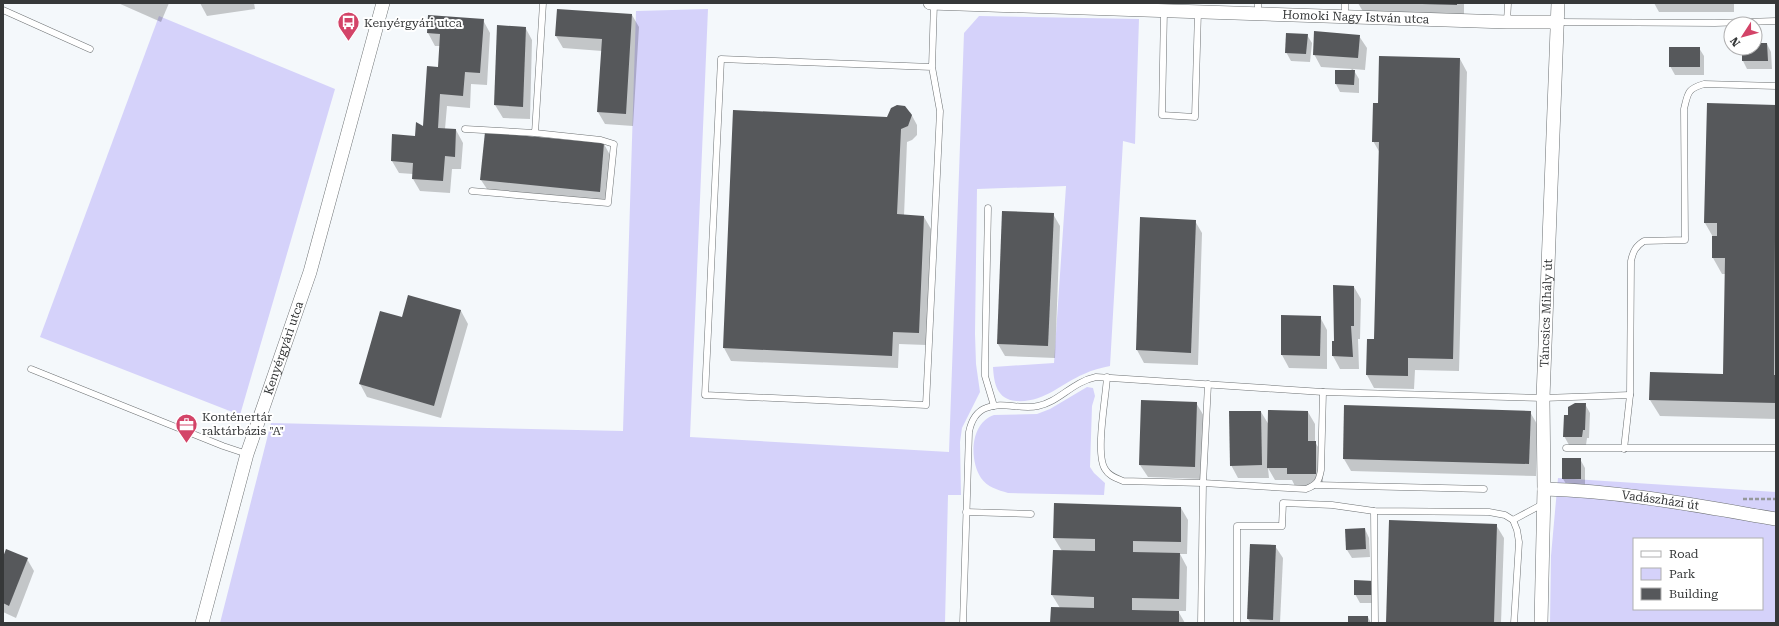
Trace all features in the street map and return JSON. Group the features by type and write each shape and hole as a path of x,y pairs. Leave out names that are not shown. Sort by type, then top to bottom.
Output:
{"street":[{"name":"Kenyérgyári utca","path":"202,623 247,454 310,272 383,3"},
{"name":"Homoki Nagy István utca","path":"930,3 1198,11 1258,8 1345,9 1507,22 1558,22"},
{"name":"Táncsics Mihály út","path":"1541,623 1544,504 1543,398 1558,3"},
{"name":"Vadászházi út","path":"1544,489 1678,501 1776,520"}],"lane":[{"path":"535,133 543,3"},
{"path":"932,67 720,59 705,395 926,405 940,111 932,67 934,3"},
{"path":"1507,22 1508,3"},
{"path":"3,10 90,49"},
{"path":"1164,10 1162,115 1195,117 1198,11"},
{"path":"1558,22 1714,23 1776,21"},
{"path":"1624,449 1630,395 1631,260 1632,255 1638,245 1644,241 1685,240 1684,109 1688,93 1694,88 1704,84 1776,86"},
{"path":"465,129 535,133 601,140 614,144 608,203 472,191"},
{"path":"988,208 985,363 986,376 994,406"},
{"path":"31,369 247,454"},
{"path":"963,623 966,512 971,424 980,411 994,406 1028,408 1040,406 1084,379 1108,377 1323,392 1543,398 1630,395"},
{"path":"1108,377 1100,447 1101,460 1105,470 1113,477 1123,481 1204,483 1306,489 1316,485 1484,489"},
{"path":"1201,623 1208,384"},
{"path":"1316,485 1320,479 1321,470 1323,392"},
{"path":"1566,448 1776,448"},
{"path":"1237,623 1237,526 1282,526 1283,503 1332,505 1374,511 1489,512 1505,515 1513,520 1517,530 1519,542 1514,623"},
{"path":"1513,520 1544,504"},
{"path":"1374,511 1375,623"},
{"path":"966,512 1031,514"}],"green space":[{"path":"708,9 690,437 949,452 964,33 979,16 1139,19 1135,144 1123,141 1110,366 1097,369 1075,378 1052,392 1035,399 1016,401 1010,400 1001,394 994,379 993,367 1054,363 1066,186 977,189 975,334 976,364 980,392 962,428 960,442 961,495 948,495 945,623 220,623 271,423 623,431 636,11"},
{"path":"159,16 335,89 240,415 40,337"},
{"path":"1087,387 1093,388 1095,396 1092,406 1090,467 1105,483 1104,495 1008,493 993,488 983,481 977,470 975,462 974,443 980,426 986,419 994,415 1037,414 1050,409"},
{"path":"1558,478 1776,492 1776,623 1550,623 1551,556"}],"building":[{"path":"1457,3 1457,5 1422,4"},
{"path":"557,9 632,14 626,114 597,112 602,39 555,36"},
{"path":"428,15 484,19 480,73 465,72 463,96 440,94 438,128 456,129 455,157 445,156 443,181 412,179 413,163 391,161 392,134 415,136 416,122 423,126 427,66 438,67 440,34 427,33"},
{"path":"497,25 526,27 523,107 494,105"},
{"path":"1314,31 1360,35 1358,58 1313,55"},
{"path":"1286,33 1308,34 1306,54 1285,53"},
{"path":"1763,43 1767,43 1768,61 1742,61 1742,56 1763,56"},
{"path":"1669,47 1700,47 1700,67 1669,67"},
{"path":"1379,56 1460,58 1453,359 1408,358 1408,376 1366,375 1367,339 1374,339 1379,142 1372,142 1373,103 1378,103"},
{"path":"1335,70 1355,70 1354,85 1335,84"},
{"path":"1707,103 1776,105 1774,375 1776,375 1776,403 1649,400 1650,372 1723,374 1725,258 1712,258 1712,236 1717,236 1717,223 1704,223"},
{"path":"897,105 905,106 912,115 908,126 901,129 897,214 924,216 919,333 893,332 892,356 723,348 733,110 887,117 891,108"},
{"path":"485,132 604,143 600,192 480,180"},
{"path":"1002,211 1054,213 1048,346 997,344"},
{"path":"1140,217 1196,220 1191,353 1136,350"},
{"path":"1333,285 1354,286 1354,326 1351,326 1353,357 1332,356 1332,341 1334,341"},
{"path":"408,295 461,310 434,406 359,384 380,311 402,317"},
{"path":"1281,315 1321,316 1320,356 1281,355"},
{"path":"1141,400 1197,402 1195,467 1139,465"},
{"path":"1575,403 1586,403 1585,430 1583,430 1582,437 1563,437 1564,415 1568,415 1568,407"},
{"path":"1344,405 1531,411 1529,464 1343,459"},
{"path":"1268,410 1308,411 1308,441 1316,441 1316,474 1287,474 1287,468 1267,468"},
{"path":"1229,411 1261,411 1262,465 1230,466"},
{"path":"1562,458 1581,458 1581,479 1562,479"},
{"path":"1054,503 1181,507 1181,542 1133,541 1133,552 1180,553 1179,599 1132,598 1132,610 1179,611 1179,623 1050,623 1051,607 1094,608 1094,597 1051,595 1053,550 1095,551 1095,539 1053,538"},
{"path":"1389,520 1497,524 1494,623 1386,623"},
{"path":"1365,528 1366,549 1346,550 1345,529"},
{"path":"1250,544 1276,545 1273,620 1247,619"},
{"path":"6,549 28,558 9,606 3,603 3,557"},
{"path":"1354,580 1374,581 1373,595 1354,595"},
{"path":"1348,616 1368,616 1368,623 1348,623"}],"place":[{"name":"Kenyérgyári utca","path":"348,42"},
{"name":"Konténertár raktárbázis \"A\"","path":"187,444"}]}
